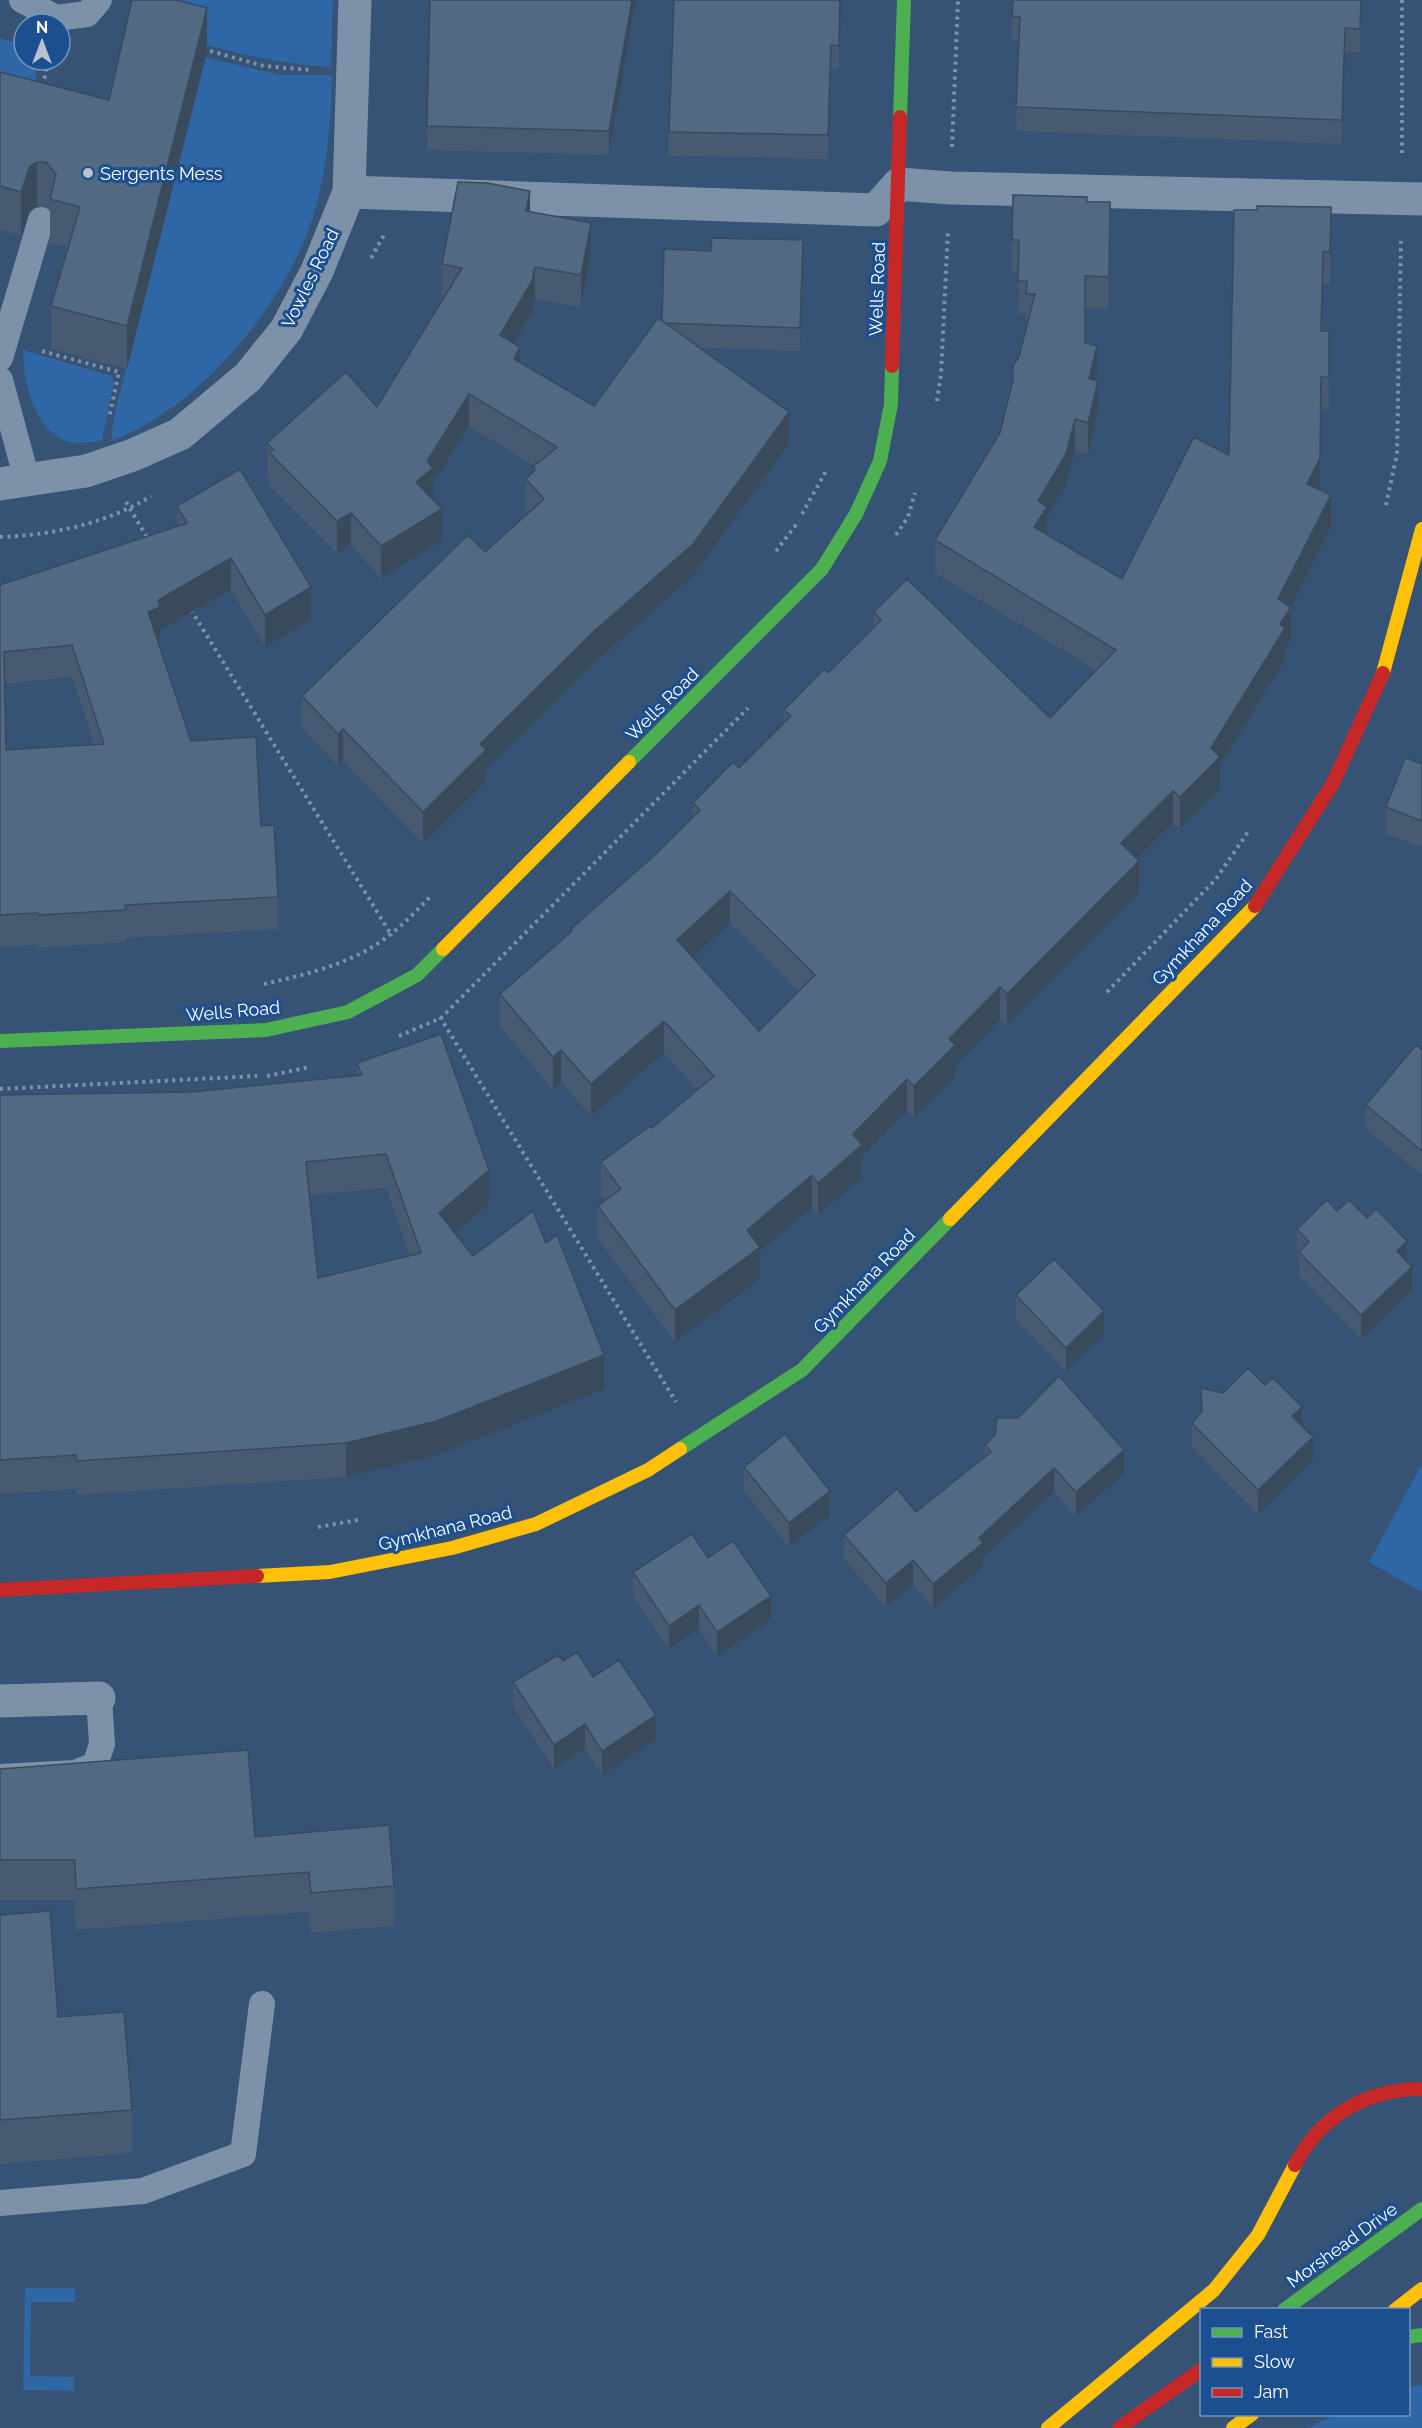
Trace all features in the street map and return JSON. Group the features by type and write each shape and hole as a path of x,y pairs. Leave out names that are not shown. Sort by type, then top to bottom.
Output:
{"main road":[{"name":"Wells Road","path":"0,1041 266,1030 348,1012 417,975 822,568 845,532 880,461 891,404 900,184 904,0"},
{"name":"Gymkhana Road","path":"0,1590 330,1572 452,1548 536,1524 648,1470 802,1370 1258,903 1333,783 1388,662 1422,529"},
{"path":"1048,2428 1214,2289 1258,2235 1300,2155 1321,2127 1344,2109 1372,2096 1405,2089 1422,2089"},
{"name":"Morshead Drive","path":"1287,2308 1422,2209"},
{"path":"1398,2308 1422,2289"},
{"path":"1119,2428 1200,2370"},
{"path":"1233,2428 1251,2416"}],"street":[{"name":"Vowles Road","path":"13,482 87,471 180,434 248,377 286,330 317,271 349,192 355,0"},
{"path":"349,192 876,210 900,184 951,188 1412,199"},
{"path":"0,1701 99,1698"}],"lane":[{"path":"22,0 56,18 87,14 99,0"},
{"path":"3,350 41,220"},
{"path":"0,380 13,482"},
{"path":"0,1777 75,1773 95,1765 102,1744 99,1698"},
{"path":"0,2203 143,2192 243,2154 262,2004"}],"path":[{"path":"1384,513 1397,454 1412,199 1402,0"},
{"path":"194,46 264,66 353,74"},
{"path":"42,92 46,72"},
{"path":"3,350 119,372 108,422 106,464 148,540"},
{"path":"773,556 799,520 829,465"},
{"path":"186,600 672,1396 701,1436"},
{"path":"1101,999 1216,879 1256,822"},
{"path":"255,986 318,971 371,947 391,934 433,894"},
{"path":"313,1528 369,1518"}],"shaded area":[{"path":"165,0 333,0 331,67 258,57 187,39"},
{"path":"0,38 12,42 12,72 36,72 35,88 0,89"},
{"path":"205,57 280,75 332,75 328,141 320,191 304,242 286,277 264,312 238,346 178,403 145,425 111,441 114,416"},
{"path":"23,350 112,376 114,382 102,441 79,443 65,441 45,425 32,402 25,375"},
{"path":"1422,1464 1422,1592 1369,1562"},
{"path":"25,2288 75,2288 75,2302 31,2302 30,2376 74,2377 74,2391 23,2390"},
{"path":"1422,2385 1422,2428 1308,2428 1332,2416 1410,2416 1410,2386"}],"building":[{"name":"Sergents Mess","path":"132,0 176,0 207,8 127,326 51,306 80,207 50,199 56,174 46,162 37,162 30,166 21,192 0,186 0,72 109,100"},
{"path":"430,0 632,0 609,131 427,126"},
{"path":"674,0 840,0 839,46 831,45 828,135 669,132"},
{"path":"1013,0 1361,0 1360,29 1345,28 1342,120 1016,107 1020,17 1012,16"},
{"path":"458,182 487,183 530,191 526,211 591,223 581,275 535,267 532,281 500,335 520,347 514,359 594,406 658,318 789,412 693,544 592,633 480,744 486,750 423,812 343,729 338,734 302,696 468,535 485,552 544,499 526,479 535,470 533,467 557,447 469,394 427,461 433,468 416,482 442,509 381,546 351,513 337,521 269,452 274,450 267,443 346,372 377,407 462,268 442,264"},
{"path":"1013,195 1087,197 1087,202 1110,202 1109,277 1085,276 1085,343 1097,346 1089,379 1098,381 1088,423 1075,419 1066,454 1038,501 1047,507 1034,527 1122,579 1194,437 1229,455 1234,210 1257,210 1257,206 1331,207 1330,252 1323,252 1321,331 1329,331 1329,377 1321,377 1320,458 1307,484 1331,495 1278,599 1291,607 1280,624 1285,628 1211,748 1220,757 1180,797 1173,791 1121,843 1139,861 1007,994 1000,987 949,1039 955,1045 914,1086 907,1079 853,1134 862,1145 818,1183 812,1175 747,1230 760,1247 675,1310 598,1206 621,1189 601,1162 650,1126 652,1128 714,1076 664,1021 591,1084 561,1050 553,1057 500,994 656,854 700,810 693,803 733,762 739,768 791,716 784,710 824,669 828,673 881,620 874,612 907,579 1050,718 1116,650 935,540 1000,433 1013,380 1013,366 1019,357 1035,294 1026,294 1027,281 1018,281 1019,240 1012,240","holes":["730,891 815,975 759,1031 677,940"]},
{"path":"712,238 803,240 800,328 665,323 662,320 664,249 711,251"},
{"path":"240,469 311,587 265,615 231,558 158,600 160,607 148,612 191,741 256,737 261,826 274,825 278,897 125,905 126,910 0,915 0,585 187,523 177,506","holes":["72,645 104,744 6,750 4,652"]},
{"path":"1405,758 1422,764 1422,821 1386,807"},
{"path":"441,1034 489,1170 439,1213 473,1256 533,1211 546,1243 557,1235 604,1355 437,1421 346,1443 77,1461 76,1455 0,1460 0,1095 192,1092 362,1075 357,1063","holes":["386,1154 421,1253 318,1278 306,1162"]},
{"path":"1416,1045 1422,1050 1422,1151 1366,1105"},
{"path":"1327,1200 1337,1211 1349,1200 1367,1218 1376,1209 1407,1241 1397,1251 1412,1267 1361,1315 1299,1252 1309,1242 1297,1229"},
{"path":"1054,1259 1104,1311 1066,1348 1016,1295"},
{"path":"1248,1368 1265,1385 1273,1378 1302,1407 1292,1416 1313,1437 1258,1490 1192,1423 1202,1412 1201,1388 1223,1393"},
{"path":"1059,1376 1124,1450 1076,1492 1054,1468 979,1538 983,1543 933,1584 913,1560 886,1583 844,1535 897,1489 916,1512 991,1452 985,1445 995,1435 997,1418 1018,1418"},
{"path":"785,1434 830,1491 789,1523 744,1467"},
{"path":"692,1534 708,1558 733,1541 771,1596 717,1632 699,1605 669,1626 633,1572"},
{"path":"577,1652 593,1677 619,1660 656,1715 602,1751 585,1724 554,1745 513,1682 558,1655 563,1661"},
{"path":"248,1750 255,1837 389,1825 394,1886 311,1893 309,1872 76,1889 75,1860 0,1860 0,1769"},
{"path":"50,1911 58,2017 124,2012 132,2110 0,2120 0,1915"}],"traffic: fast":[{"path":"900,117 904,0"},
{"path":"629,762 822,569 856,514 880,461 891,404 892,366"},
{"path":"0,1041 266,1030 348,1012 417,975 443,949"},
{"path":"680,1449 802,1370 950,1219"},
{"path":"1287,2308 1422,2209"},
{"path":"1410,2337 1422,2335"}],"traffic: slow":[{"path":"1383,673 1422,529"},
{"path":"443,949 629,762"},
{"path":"950,1219 1255,906"},
{"path":"257,1576 330,1572 452,1548 536,1524 648,1470 680,1449"},
{"path":"1048,2428 1214,2290 1258,2235 1295,2165"},
{"path":"1398,2308 1422,2289"},
{"path":"1233,2428 1249,2416"}],"traffic: jam":[{"path":"892,366 900,117"},
{"path":"1255,906 1333,783 1383,673"},
{"path":"0,1590 257,1576"},
{"path":"1295,2165 1318,2132 1347,2109 1382,2094 1422,2089"},
{"path":"1119,2428 1200,2370"}],"place":[{"name":"Sergents Mess","path":"88,173"}]}
